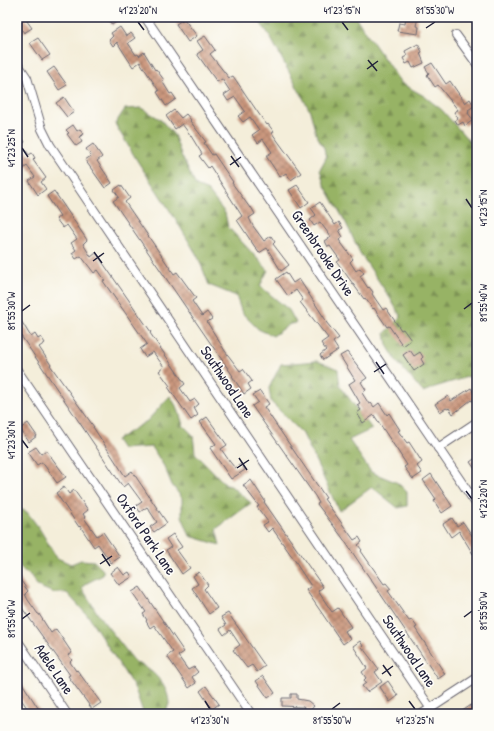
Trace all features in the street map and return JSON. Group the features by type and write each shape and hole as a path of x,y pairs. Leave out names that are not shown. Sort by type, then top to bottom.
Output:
{"street":[{"name":"Greenbrooke Drive","path":"145,17 477,505"},
{"path":"456,35 477,64"},
{"name":"Southwood Lane","path":"17,63 27,78 42,129 50,145 431,709"},
{"name":"Oxford Park Lane","path":"17,370 251,714"},
{"path":"438,448 477,422"},
{"name":"Adele Lane","path":"17,640 67,714"},
{"path":"422,714 477,678"}],"green space":[{"path":"256,17 356,17 401,83 424,96 442,110 477,150 477,328 467,335 477,349 477,374 423,392 397,362 387,345 385,333 401,317 360,253 346,223 324,184 320,169 326,158 324,148 316,134 310,111 268,33"},
{"path":"141,108 160,119 174,135 182,157 196,186 208,191 225,213 228,227 268,270 260,286 289,310 296,323 290,324 273,336 258,329 242,313 236,296 209,285 198,257 115,124 125,109"},
{"path":"317,361 338,369 340,386 372,429 349,440 371,472 398,483 407,492 407,506 398,508 372,487 339,511 303,434 271,402 269,388 281,364"},
{"path":"170,396 178,409 183,425 193,435 195,453 226,485 231,486 251,503 216,529 220,545 190,536 182,516 182,498 172,485 165,468 152,447 122,449 116,440 147,421"},
{"path":"20,509 27,512 39,528 57,558 71,564 81,560 94,561 103,570 103,575 85,584 82,588 99,616 136,663 148,669 163,684 169,704 165,713 149,714 143,712 135,689 89,617 67,593 54,593 37,586 31,576 21,569 17,557 17,514"}],"building":[{"path":"17,17 24,17 32,28 24,33 17,22"},
{"path":"107,17 123,17 112,25"},
{"path":"406,17 418,17 416,26 419,27 418,34 397,31 399,23 405,24"},
{"path":"184,19 197,36 188,42 176,24"},
{"path":"120,27 126,36 131,33 135,38 128,43 136,55 138,54 139,56 144,52 155,70 156,69 164,80 162,81 170,94 172,93 176,99 166,106 157,92 159,91 140,62 133,67 117,42 113,46 109,40 113,36 111,33"},
{"path":"205,36 215,50 210,54 229,78 233,76 261,117 274,132 272,133 301,173 291,180 286,173 280,177 266,156 272,152 263,139 258,143 252,135 259,130 250,117 243,122 238,116 245,111 235,97 228,101 224,95 230,91 222,79 217,82 197,54 203,50 197,41"},
{"path":"38,38 50,55 42,60 30,43"},
{"path":"418,44 422,52 420,53 424,63 413,68 410,62 406,64 403,58 407,56 405,51"},
{"path":"432,63 446,84 450,81 465,103 470,99 474,106 468,110 468,113 473,120 465,126 463,122 458,125 455,120 458,118 454,112 458,110 438,85 435,87 427,75 429,73 425,67"},
{"path":"54,67 67,85 59,90 47,72"},
{"path":"64,97 74,112 67,117 56,103"},
{"path":"174,110 181,118 186,114 191,120 190,121 206,142 204,143 212,155 214,154 233,182 232,183 250,208 251,207 255,214 249,218 264,241 271,236 275,242 273,244 289,265 281,271 267,248 259,253 237,220 242,216 210,166 208,168 199,156 202,154 191,136 182,124 175,129 166,116"},
{"path":"73,125 77,131 80,129 84,134 79,137 82,142 76,146 67,134 69,133 66,130"},
{"path":"17,130 25,142 17,148"},
{"path":"93,144 102,157 97,161 112,183 105,188 85,160 91,156 86,149"},
{"path":"25,149 29,155 32,153 35,158 33,160 46,178 41,182 46,189 38,195 29,181 35,177 27,166 23,169 17,161 17,155"},
{"path":"121,185 130,198 125,202 174,274 177,272 196,298 192,301 202,316 207,312 212,319 207,322 225,351 240,371 243,369 252,381 248,384 251,389 244,394 113,201 119,197 114,190"},
{"path":"297,185 309,202 301,208 289,190"},
{"path":"54,191 87,240 83,244 91,257 96,253 185,384 180,388 190,402 195,399 199,404 194,408 198,415 191,420 168,387 170,386 159,371 164,367 153,352 145,357 140,349 147,344 103,281 105,280 98,270 94,273 81,256 76,259 72,253 76,250 71,243 77,239 67,225 63,228 56,219 60,216 47,196"},
{"path":"320,202 335,225 339,222 343,228 339,230 343,237 339,240 353,259 350,262 356,271 360,268 364,273 360,276 368,288 369,287 373,292 372,294 383,310 386,308 401,330 403,329 411,340 403,346 389,326 387,327 374,308 373,309 365,298 364,299 337,262 340,260 330,246 328,247 325,241 331,237 320,222 314,226 310,220 316,215 311,208"},
{"path":"286,272 293,283 299,279 326,322 339,338 333,342 338,350 323,360 320,355 326,350 321,343 328,338 300,302 303,300 296,290 288,296 276,279"},
{"path":"17,314 31,337 35,334 38,339 41,337 45,343 39,347 94,427 125,476 132,471 167,523 154,532 150,527 157,522 147,507 140,512 136,506 142,502 128,483 123,487 17,330"},
{"path":"410,350 414,356 420,352 423,357 421,359 424,364 414,371 403,355"},
{"path":"347,352 367,378 361,382 366,390 362,393 369,404 371,403 374,407 379,403 387,415 389,413 400,430 398,431 407,443 409,442 422,462 417,466 422,473 413,479 404,467 407,465 374,415 363,423 357,413 361,410 357,405 360,403 349,384 355,380 340,356"},
{"path":"471,388 477,398 472,401 471,400 453,414 449,408 446,408 440,412 435,404 448,396 451,401"},
{"path":"260,391 269,404 264,407 326,498 324,499 354,540 359,537 362,542 358,545 362,550 361,551 384,584 386,583 391,589 388,591 409,621 412,620 417,627 415,628 445,674 438,679 342,537 317,504 319,503 315,496 252,406 258,402 253,395"},
{"path":"207,417 227,445 221,449 230,462 235,468 241,464 245,470 231,479 210,448 216,444 200,422"},
{"path":"28,423 37,436 29,442 20,429"},
{"path":"36,447 41,454 46,450 66,477 57,483 42,462 37,465 28,452"},
{"path":"477,457 477,472 470,462"},
{"path":"431,474 452,506 442,513 434,501 436,499 423,480"},
{"path":"251,480 265,501 264,502 323,587 318,591 332,612 338,608 351,627 345,631 350,639 343,644 306,590 311,586 298,565 272,528 268,532 263,525 268,522 257,507 259,506 243,485"},
{"path":"64,487 69,494 74,490 88,510 83,514 85,517 84,518 97,536 103,532 120,557 111,563 98,544 94,547 56,493"},
{"path":"452,518 457,526 463,522 477,543 477,551 473,554 459,531 451,537 443,524"},
{"path":"173,534 182,547 177,550 190,568 182,574 166,550 171,547 166,539"},
{"path":"118,567 124,575 129,572 132,577 119,585 110,573"},
{"path":"199,572 208,585 204,589 217,608 209,614 192,588 198,584 193,576"},
{"path":"17,575 28,591 25,594 28,600 51,633 56,629 72,653 68,655 72,660 70,662 101,703 92,709 68,676 70,675 17,601"},
{"path":"140,587 184,652 178,656 188,670 194,667 198,672 192,677 196,683 189,688 167,656 173,652 154,625 150,628 146,621 147,620 143,614 146,612 132,592"},
{"path":"228,613 265,666 257,672 252,665 247,668 233,650 240,645 230,630 224,635 220,629 226,625 221,617"},
{"path":"360,641 363,646 362,647 379,669 375,672 382,682 367,692 362,686 366,683 364,680 366,678 362,672 367,668 353,646"},
{"path":"263,676 275,693 268,698 256,681"},
{"path":"17,677 42,714 31,714 17,693"},
{"path":"388,681 398,696 390,702 380,687"},
{"path":"206,686 219,704 212,709 200,691"},
{"path":"291,694 297,694 297,699 308,701 314,706 309,712 303,707 282,706 282,698 291,698"},
{"path":"477,701 477,711 473,714 458,714"}]}
